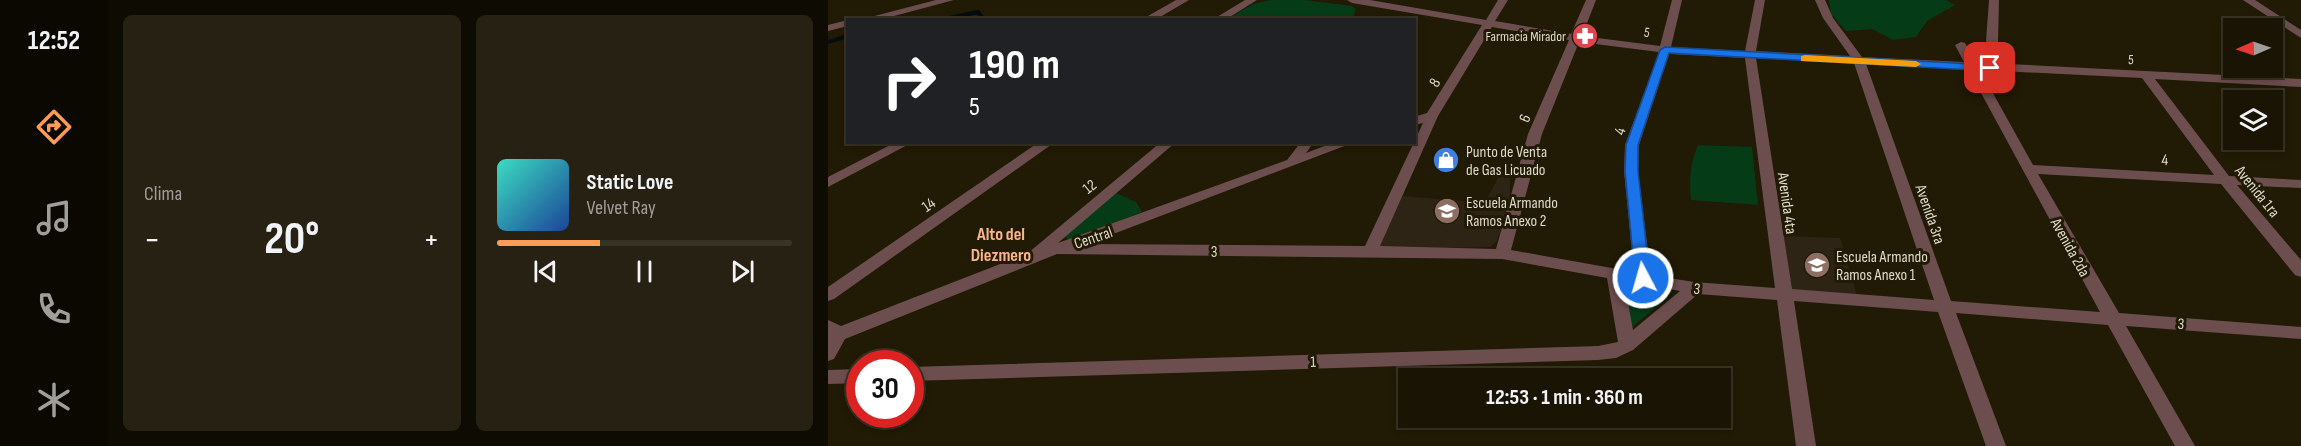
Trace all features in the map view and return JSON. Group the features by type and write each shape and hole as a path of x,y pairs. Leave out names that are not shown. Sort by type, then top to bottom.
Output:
{"street":[{"path":"872,18 949,0"},
{"path":"1150,18 1184,0"},
{"path":"1220,18 1252,0"},
{"name":"5","path":"1352,0 1407,15 1489,23 1665,50 2301,83"},
{"path":"1407,15 1419,0"},
{"name":"8","path":"1370,251 1432,116 1503,0"},
{"name":"6","path":"1502,254 1535,134 1591,0"},
{"name":"4","path":"1643,278 1631,171 1632,145 1665,50 1677,0"},
{"name":"Avenida 4ta","path":"1760,0 1750,56 1806,446"},
{"name":"Avenida 3ra","path":"1820,0 1828,18 1858,61 1996,446"},
{"path":"1995,0 1992,40 2006,69"},
{"path":"2248,0 2301,36"},
{"path":"828,28 846,24"},
{"name":"Avenida 2da","path":"1961,45 2028,170 2185,446"},
{"name":"Avenida 1ra","path":"2145,74 2225,180 2301,272"},
{"path":"1416,120 1432,116"},
{"path":"828,183 903,144"},
{"name":"14","path":"828,295 1045,144"},
{"name":"12","path":"1029,258 1168,144"},
{"path":"1292,163 1306,144"},
{"name":"Central","path":"828,354 834,330 1344,144"},
{"name":"4","path":"2028,170 2301,184"},
{"name":"3","path":"1058,249 1502,254 1694,288 2301,333"},
{"path":"1614,273 1627,345"},
{"name":"1","path":"924,374 1616,351 1627,345 1694,288"},
{"path":"828,377 846,376"}],"shaded area":[{"path":"1509,175 1510,180 1510,208 1496,242 1490,247 1384,249 1377,245 1403,196 1485,203 1498,178"},
{"name":"Escuela Armando Ramos Anexo 1","path":"1782,236 1840,238 1857,296 1791,293"}],"green space":[{"path":"1271,0 1305,0 1352,6 1356,9 1352,18 1229,18 1253,4"},
{"path":"1829,0 1946,0 1955,5 1927,21 1916,37 1893,40 1872,29 1846,31 1831,14"},
{"path":"1698,145 1752,147 1758,205 1691,200 1691,172"},
{"path":"1116,193 1136,202 1142,212 1070,241 1063,235"},
{"path":"1623,290 1667,298 1631,328"}],"waterway":[{"path":"950,18 978,12 982,18"},
{"path":"828,42 846,37"}],"slow traffic":[{"path":"1805,58 1916,64"}],"place":[{"name":"Farmacia Mirador","path":"1585,36"},
{"name":"Punto de Venta de Gas Licuado","path":"1446,160"},
{"name":"Escuela Armando Ramos Anexo 2","path":"1447,211"},
{"name":"Escuela Armando Ramos Anexo 1","path":"1817,265"}],"district":[{"name":"Alto del Diezmero","path":"1001,244"}],"route":[{"path":"1643,278 1631,171 1632,145 1665,50 1990,68"}]}
